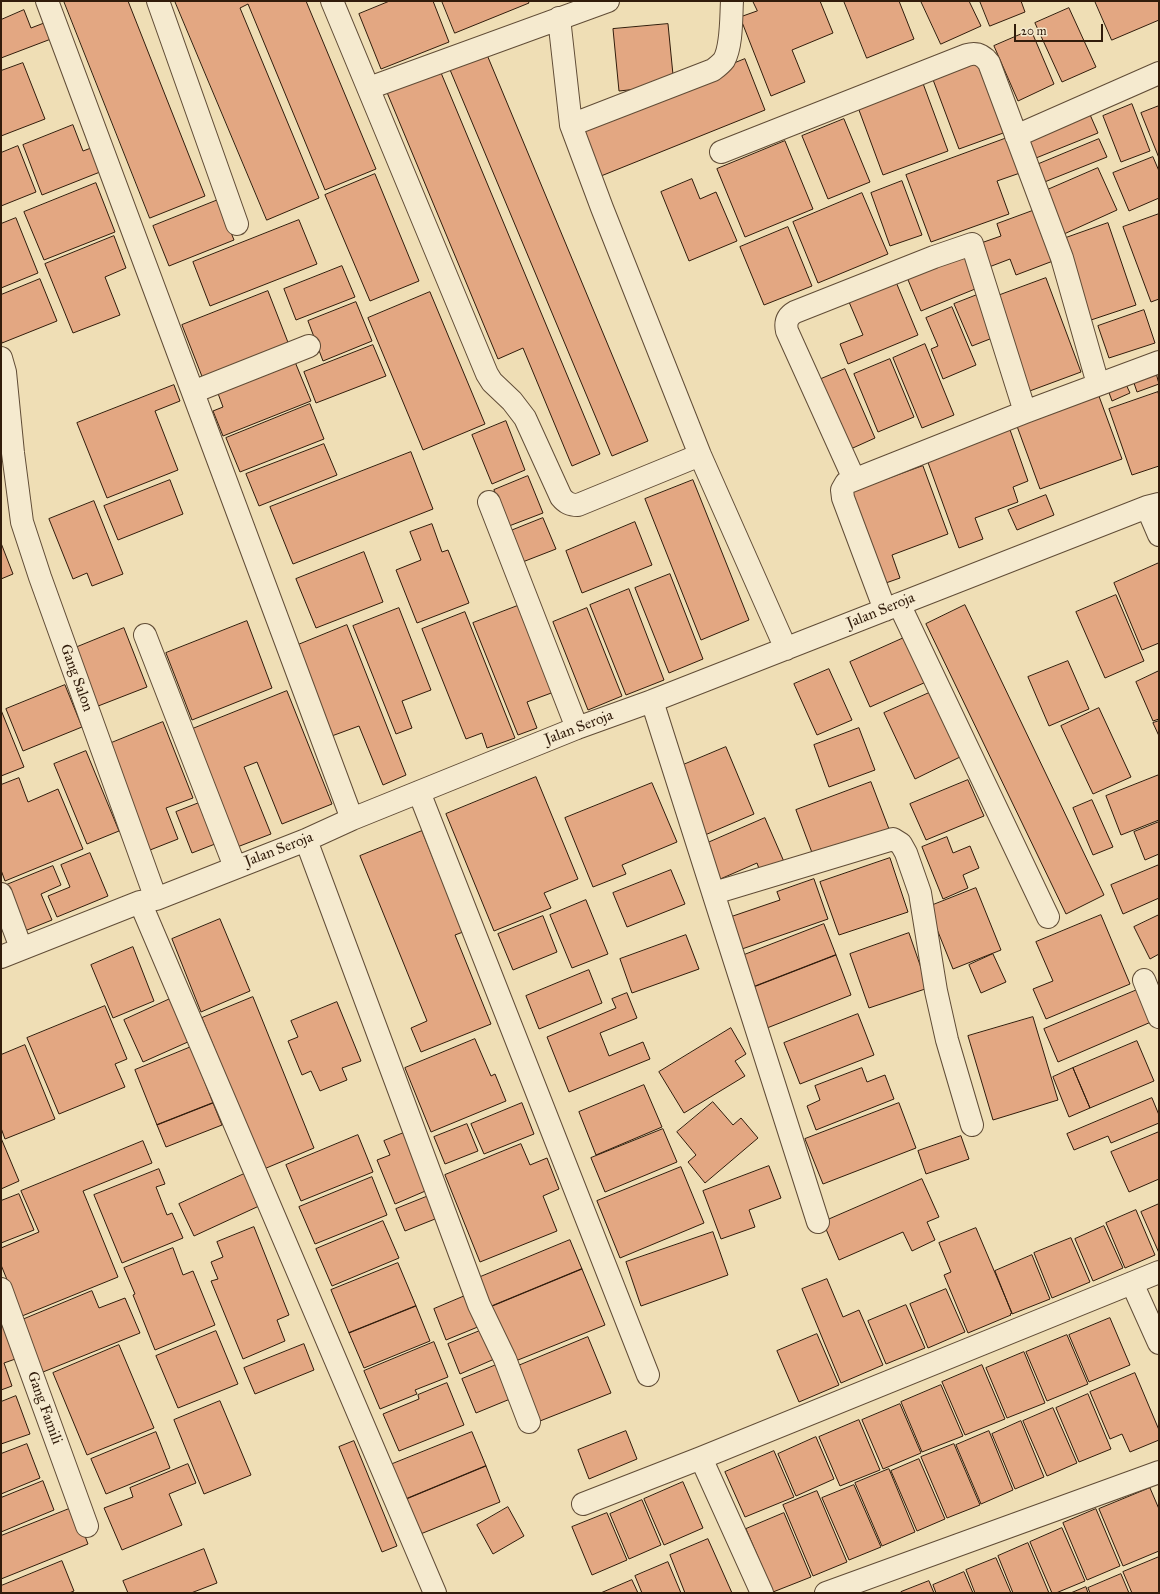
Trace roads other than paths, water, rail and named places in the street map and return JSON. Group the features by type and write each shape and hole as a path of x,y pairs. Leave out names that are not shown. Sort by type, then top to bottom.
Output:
{"street":[{"path":"48,1 352,820"},
{"path":"158,1 237,224"},
{"path":"332,1 487,374 492,382 512,401 525,418 560,497 571,505 578,505 700,455"},
{"path":"369,88 608,1"},
{"path":"571,125 716,68 725,59 727,52 732,1"},
{"path":"559,18 571,125 602,208 700,455 786,649"},
{"path":"721,152 973,53 984,57 988,63 1062,258 1098,384"},
{"path":"1016,136 1159,73"},
{"path":"854,479 787,331 786,326 788,318 795,312 934,256 972,244 1025,412"},
{"path":"193,392 310,346"},
{"name":"Gang Salon","path":"1,358 5,372 22,522 148,900 436,1593"},
{"path":"1048,917 892,607 842,496 843,486 854,479 1025,412 1159,362"},
{"path":"490,502 577,728"},
{"path":"1153,505 1159,536"},
{"name":"Jalan Seroja","path":"1,957 21,948 306,840 419,792 577,728 652,701 1153,505"},
{"path":"145,635 235,867"},
{"path":"652,701 818,1222"},
{"path":"419,792 648,1375"},
{"path":"714,893 892,839 901,844 906,853 920,893 939,1005 947,1040 972,1125"},
{"path":"306,840 479,1305 505,1360 529,1422"},
{"path":"1,894 21,948"},
{"path":"1144,980 1159,1017"},
{"path":"583,1504 701,1458 1159,1272"},
{"path":"1132,1283 1159,1343"},
{"name":"Gang Famili","path":"1,1289 87,1526"},
{"path":"701,1458 762,1593"},
{"path":"826,1593 1159,1472"}]}
